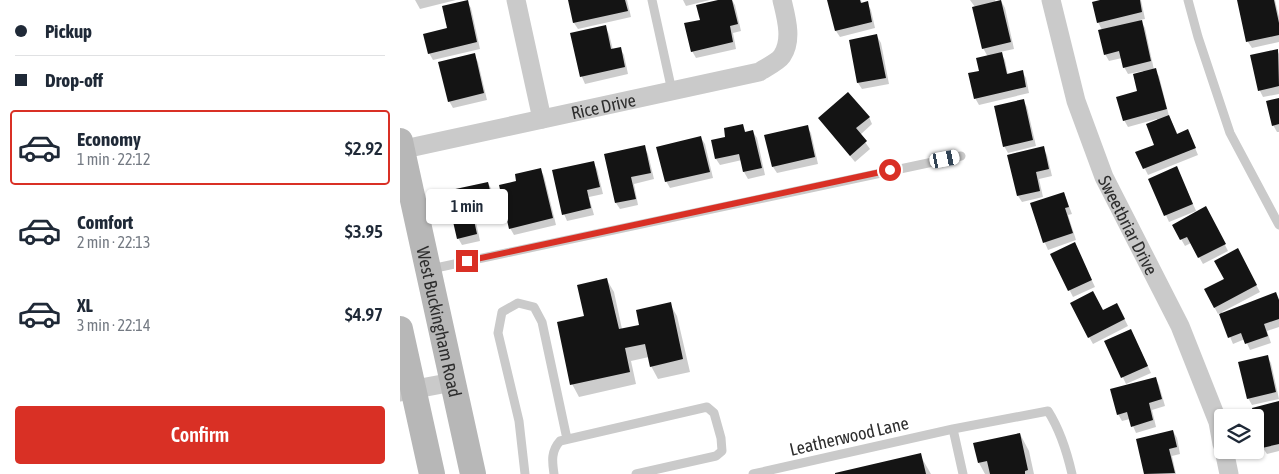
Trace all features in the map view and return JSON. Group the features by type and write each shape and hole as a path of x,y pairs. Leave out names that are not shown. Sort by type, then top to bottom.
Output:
{"main road":[{"name":"West Buckingham Road","path":"401,147 473,474"},
{"path":"400,329 407,390 432,474"}],"street":[{"path":"516,0 542,119"},
{"name":"Rice Drive","path":"401,147 542,119 759,72 782,56 788,37 782,0"},
{"name":"Sweetbriar Drive","path":"1051,0 1076,101 1104,177 1180,326 1214,412"},
{"path":"407,390 453,382"},
{"path":"1226,459 1229,474"}],"lane":[{"path":"652,0 672,91"},
{"path":"1188,0 1198,37 1230,133 1279,225"},
{"path":"428,269 961,156"},
{"path":"525,474 518,421 498,332 502,312 518,303 534,307 542,322 566,439"},
{"path":"554,474 552,461 554,448 560,441 707,407 714,413 721,438 722,452 716,456 636,474"},
{"name":"Leatherwood Lane","path":"753,474 953,429 1048,411 1055,422 1072,474"},
{"path":"953,429 962,474"}],"building":[{"path":"468,0 477,42 428,54 423,34 447,28 442,6"},
{"path":"568,0 625,0 628,11 573,23"},
{"path":"718,0 732,0 738,24 730,26 733,42 691,52 684,23 700,20 696,5"},
{"path":"827,0 860,0 861,3 868,1 872,22 835,31"},
{"path":"1001,0 1011,42 982,49 972,7"},
{"path":"1100,0 1140,0 1142,12 1097,23 1092,2"},
{"path":"1237,0 1274,0 1279,23 1279,35 1246,42"},
{"path":"1142,20 1151,61 1123,68 1119,51 1104,55 1098,30"},
{"path":"606,25 611,49 621,47 625,67 580,77 570,33"},
{"path":"877,34 886,78 857,83 849,40"},
{"path":"1278,49 1279,86 1258,91 1250,55"},
{"path":"1002,52 1007,74 1023,70 1026,87 974,99 968,73 979,71 976,58"},
{"path":"475,53 484,93 448,102 438,62"},
{"path":"1156,68 1167,109 1123,121 1116,97 1137,91 1133,74"},
{"path":"848,92 870,117 856,128 867,141 850,156 818,118"},
{"path":"1279,98 1279,124 1272,126 1266,101"},
{"path":"1024,99 1033,140 1003,147 994,106"},
{"path":"1169,115 1177,134 1188,129 1196,148 1143,169 1135,152 1154,145 1146,124"},
{"path":"743,124 745,132 753,130 762,168 743,172 739,154 715,159 711,140 725,137 724,128"},
{"path":"808,125 815,157 772,167 764,135"},
{"path":"701,136 710,172 665,182 656,147"},
{"path":"645,145 651,173 631,177 636,199 615,203 604,154"},
{"path":"1044,146 1049,169 1036,172 1040,191 1017,196 1007,155"},
{"path":"594,161 600,187 587,190 591,208 562,215 552,170"},
{"path":"1177,166 1193,204 1164,216 1148,179"},
{"path":"541,168 553,218 509,229 499,185 516,181 515,174"},
{"path":"488,182 494,206 472,211 477,234 457,239 446,191"},
{"path":"1064,192 1069,207 1065,208 1073,233 1043,243 1030,203"},
{"path":"1206,206 1226,244 1198,258 1187,237 1180,240 1172,225"},
{"path":"1075,242 1092,280 1068,291 1050,254"},
{"path":"1238,248 1257,285 1214,308 1204,289 1224,279 1214,261"},
{"path":"607,278 619,329 639,325 636,310 671,302 683,359 650,367 645,344 625,348 630,372 570,385 557,322 584,316 577,285"},
{"path":"1093,291 1103,310 1117,303 1125,319 1088,338 1070,303"},
{"path":"1276,292 1279,300 1279,319 1264,324 1268,336 1245,344 1241,333 1228,338 1219,314"},
{"path":"1131,329 1148,366 1121,378 1104,341"},
{"path":"1268,355 1276,392 1247,399 1238,362"},
{"path":"1156,377 1162,399 1149,403 1153,420 1131,427 1127,412 1117,415 1110,389"},
{"path":"1279,401 1279,444 1264,448 1264,409 1252,408"},
{"path":"1173,430 1177,447 1169,449 1175,473 1144,474 1136,439"},
{"path":"1020,433 1028,470 1025,471 1025,474 990,474 987,461 978,463 973,443"},
{"path":"921,453 926,474 835,474 835,473"}],"route":[{"path":"467,261 890,170"}]}
